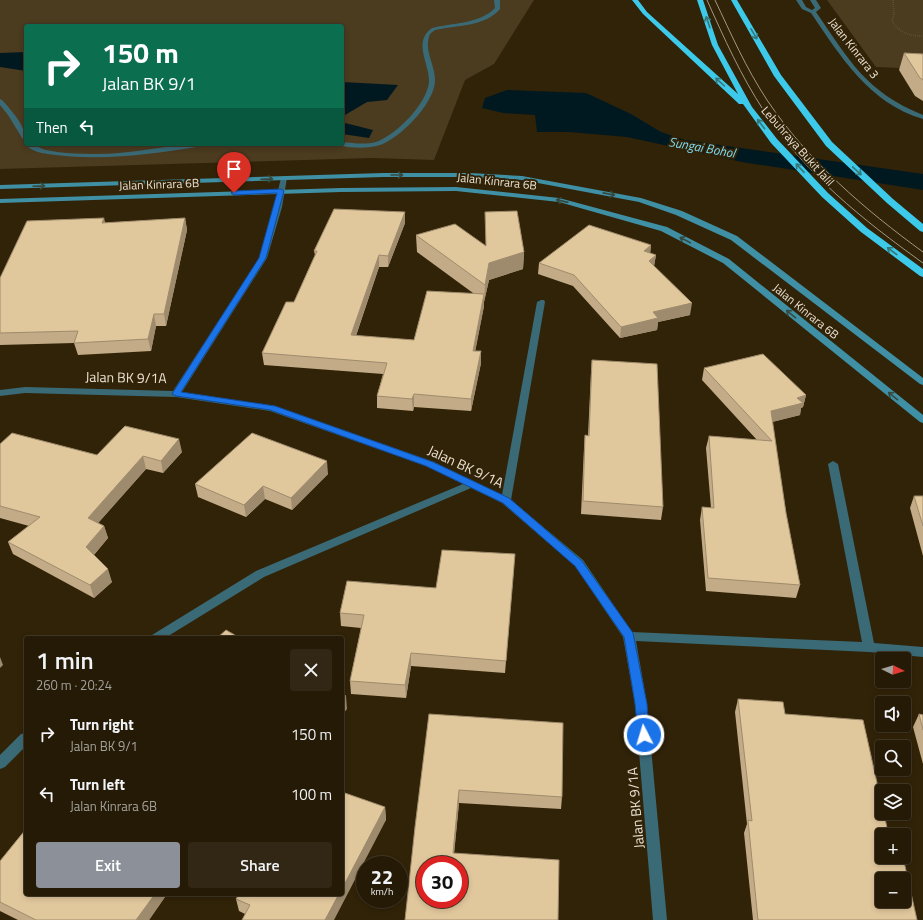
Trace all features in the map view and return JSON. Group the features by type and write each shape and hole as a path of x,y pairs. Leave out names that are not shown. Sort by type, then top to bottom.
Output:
{"highway":[{"path":"636,0 645,13 749,108"},
{"name":"Lebuhraya Bukit Jalil","path":"700,0 715,45 749,108 774,141 825,195 864,230 923,274"},
{"name":"Lebuhraya Bukit Jalil","path":"734,0 778,76 829,144 890,201 923,229"}],"street":[{"path":"344,144 369,145 379,143 404,127 417,113 426,98 432,82 426,51 426,36 428,32 435,28 472,22 489,16 498,8 497,0"},
{"name":"Jalan Kinrara 3","path":"799,0 804,8 813,12 849,63 872,89 888,100 923,116"},
{"name":"Jalan Kinrara 3","path":"813,0 818,8 813,12"},
{"path":"0,101 11,114 24,137"},
{"path":"31,146 47,152 99,157 123,156 189,146"},
{"name":"Jalan Kinrara 6B","path":"0,187 383,175 470,175 522,178 641,200 679,213 734,238 923,382"},
{"path":"176,394 263,258 278,207 284,178"},
{"name":"Jalan Kinrara 6B","path":"0,201 281,191 456,189 559,200 664,229 726,261 923,420"},
{"path":"506,501 540,302"},
{"name":"Jalan BK 9/1A","path":"0,393 25,390 176,394 272,408 430,464 506,501 579,563 629,636 641,704 660,920"},
{"path":"833,464 869,647"},
{"path":"159,636 260,574 472,484"},
{"path":"629,636 869,647 923,652"},
{"path":"0,763 24,740"}],"path":[{"path":"893,0 894,14 892,21 898,29 909,34 923,36"}],"shaded area":[{"path":"0,0 534,0 494,64 465,80 434,160 372,158 0,169"},
{"path":"827,0 923,0 923,69 876,67"}],"water":[{"path":"24,52 24,71 0,67 0,53"},
{"path":"344,82 398,85 387,100 367,102 344,116"},
{"name":"Sungai Bohol","path":"507,90 586,93 631,114 661,132 685,140 923,174 923,190 742,162 627,137 569,132 537,132 535,115 503,113 482,108 485,98"},
{"path":"344,122 373,130 369,138 344,134"}],"building":[{"path":"904,53 923,54 923,80 920,78"},
{"path":"334,209 405,212 388,256 379,255 351,335 414,340 427,291 484,294 473,351 481,351 471,399 414,394 412,399 377,396 387,363 262,353 286,302 294,302 317,251 314,251"},
{"path":"517,211 524,252 489,263 485,285 416,235 455,224 486,246 485,212"},
{"path":"104,218 102,223 185,218 164,314 154,314 148,339 74,343 78,331 0,333 0,278 27,221"},
{"path":"589,225 651,245 644,251 656,255 649,261 692,303 653,312 658,318 621,327 574,275 539,263"},
{"path":"763,354 806,395 797,398 803,403 771,411 786,513 800,585 708,578 702,507 714,508 709,436 772,441 704,368"},
{"path":"592,360 657,364 663,507 583,501 585,435 589,436"},
{"path":"125,426 179,439 161,461 143,456 88,518 104,526 86,547 108,569 90,585 8,542 40,517 0,506 0,444 12,433 97,455"},
{"path":"252,433 327,461 291,498 263,486 244,505 195,484"},
{"path":"914,496 923,496 923,526"},
{"path":"442,550 515,554 506,661 411,653 405,685 350,681 364,615 340,613 347,581 436,588"},
{"path":"226,630 236,636 219,636"},
{"path":"738,699 783,702 785,714 863,720 877,784 875,784 875,820 885,820 887,828 875,828 875,864 905,864 906,872 875,872 875,908 911,908 911,893 917,920 758,920 748,820 752,821"},
{"path":"429,714 563,723 562,797 459,790 453,853 559,860 558,920 405,920 406,908 408,908 408,892"},
{"path":"919,714 923,715 923,730"},
{"path":"344,793 385,807 359,856 356,856 356,862 344,885"},
{"path":"24,831 24,896 154,896 136,920 36,920 0,902 0,861"},
{"path":"238,896 338,896 325,920 242,920 250,905 236,899"}],"tram line":[{"path":"707,0 733,57 756,98 780,134 797,155 836,194 878,230 923,263"},
{"path":"715,0 739,51 759,88 800,143 838,183 880,219 923,252"}],"route":[{"path":"234,193 281,191 278,207 263,258 176,394 272,408 430,464 506,501 579,563 629,636 641,704 644,735"}]}
